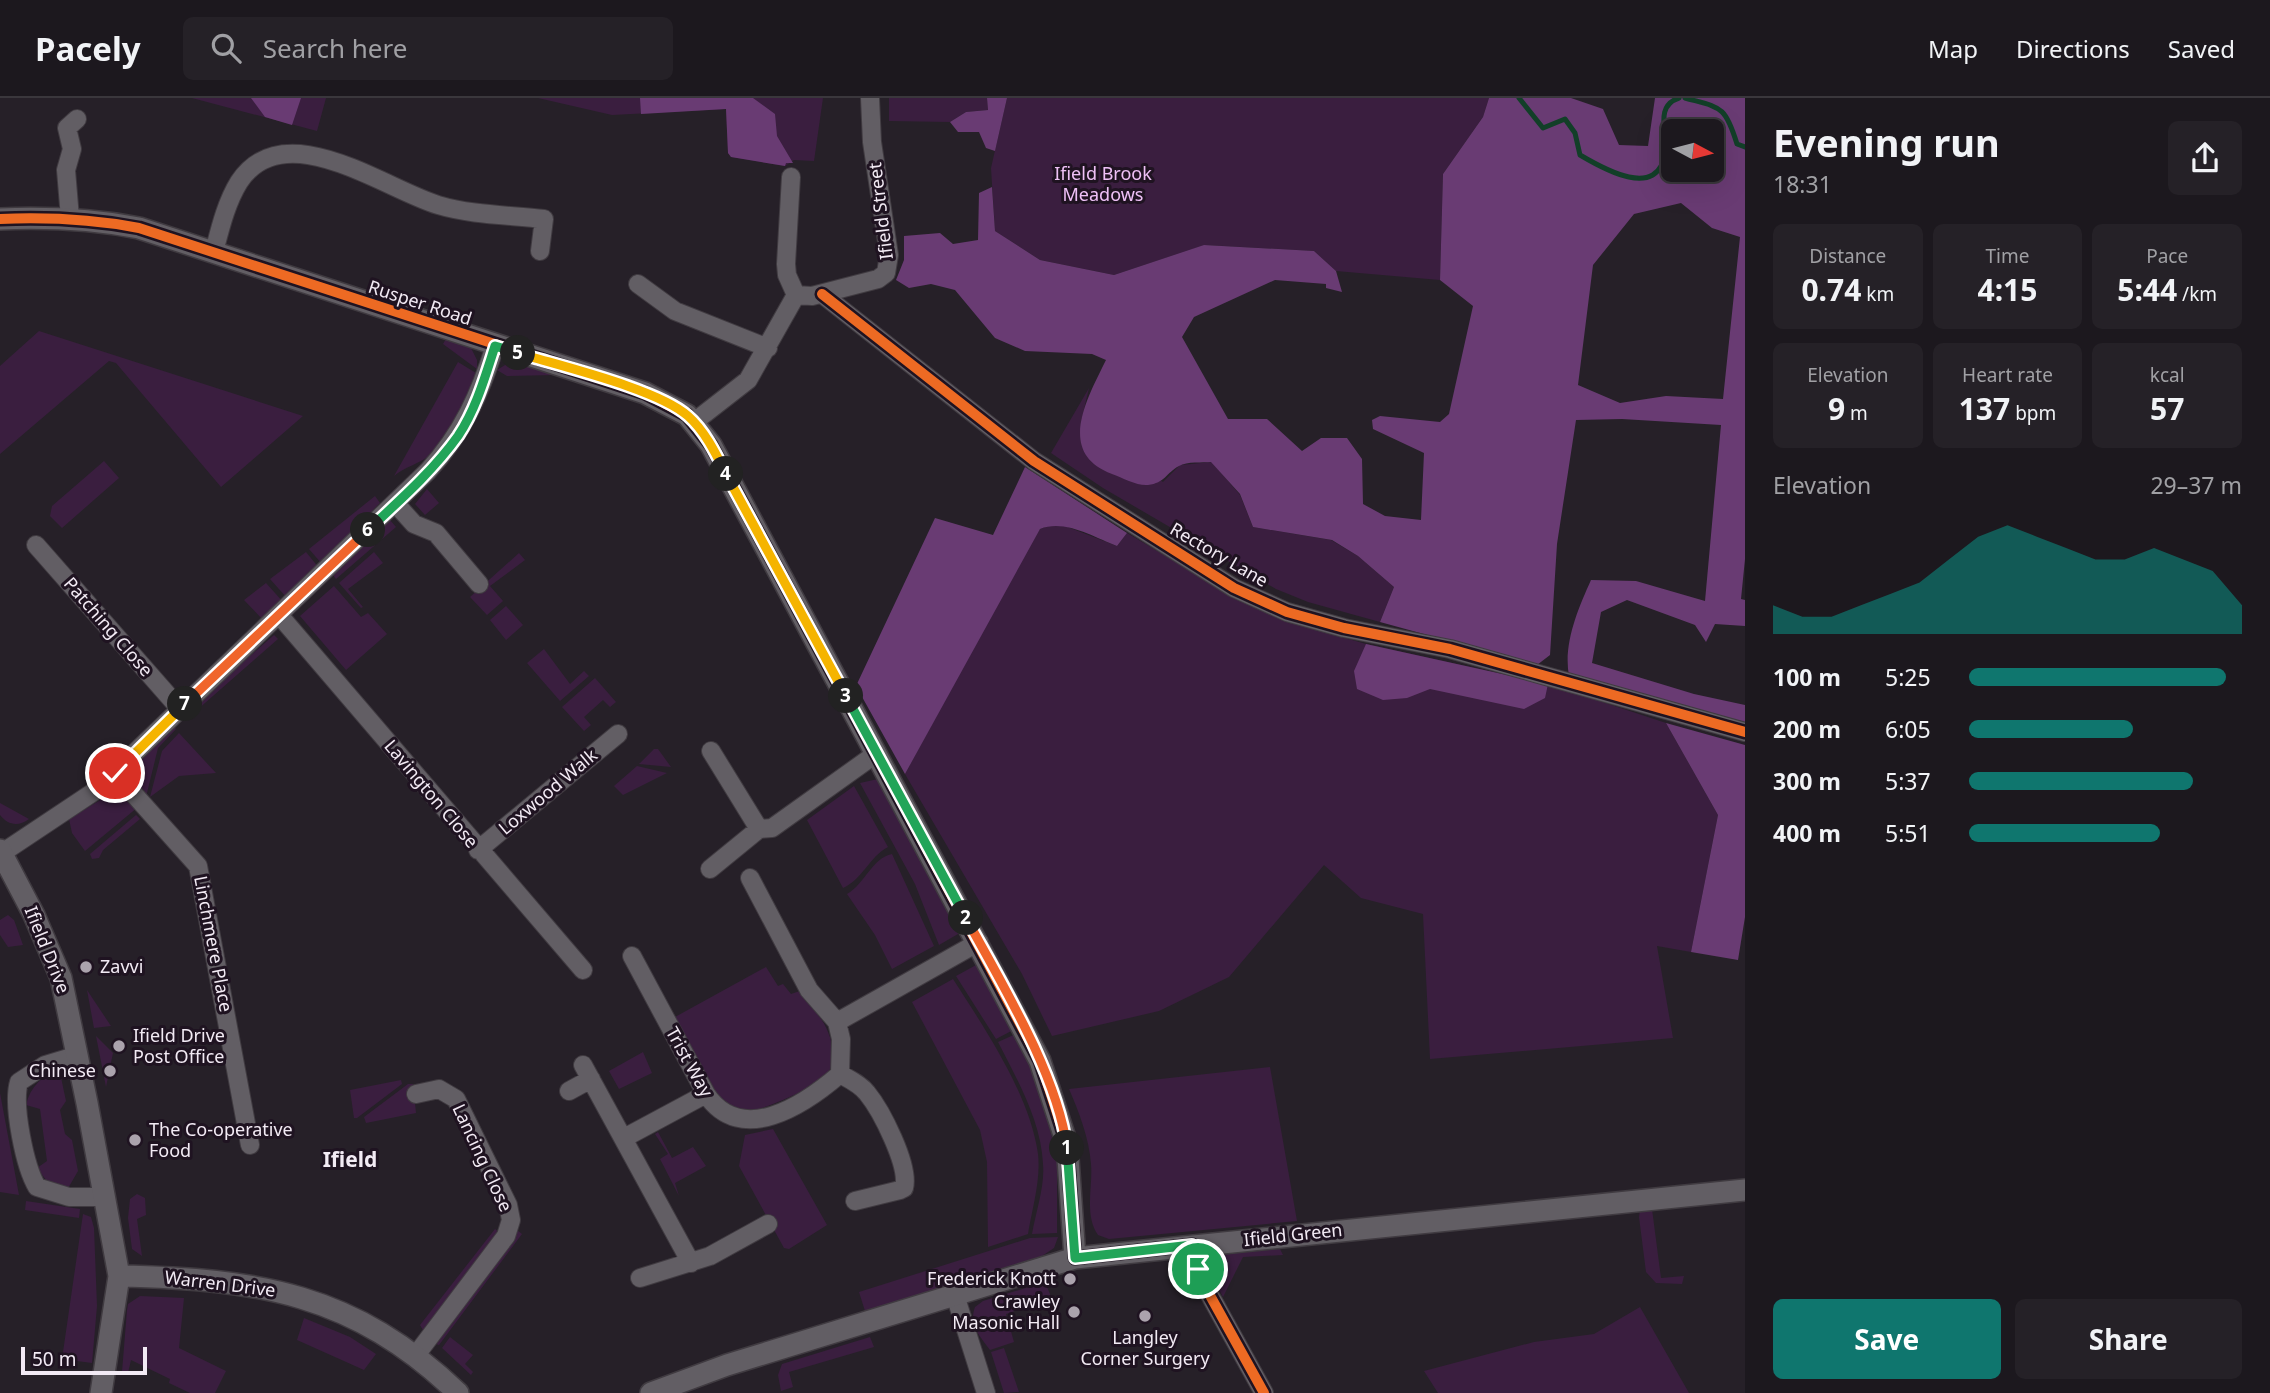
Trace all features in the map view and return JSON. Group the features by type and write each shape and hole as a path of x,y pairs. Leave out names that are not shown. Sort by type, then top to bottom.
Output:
{"street":[{"name":"Ifield Street","path":"796,295 803,297 822,294 878,279 886,273 889,255 872,142 870,98"},
{"path":"70,218 66,170 72,149 67,128 77,119"},
{"path":"214,252 234,193 247,172 269,158 303,152 438,205 544,219 540,251"},
{"path":"694,422 748,380 796,295 787,275 786,264 791,177"},
{"name":"Rusper Road","path":"0,219 70,218 139,228 645,393 678,408 694,422 710,445 877,753 1040,1061 1067,1144 1075,1258"},
{"path":"638,284 675,311 768,348"},
{"name":"Rectory Lane","path":"822,294 1034,461 1234,588 1287,612 1344,628 1450,649 1745,732"},
{"path":"1,852 77,804 115,773 396,504 459,434 482,387 495,346"},
{"path":"396,504 414,524 436,533 479,584"},
{"name":"Patching Close","path":"36,545 180,709"},
{"name":"Lavington Close","path":"280,616 583,970"},
{"name":"Loxwood Walk","path":"478,850 618,734"},
{"path":"711,751 759,829"},
{"path":"710,869 759,829 772,828 877,753"},
{"name":"Linchmere Place","path":"115,773 198,866 250,1145"},
{"name":"Ifield Drive","path":"1,852 43,932 61,978 119,1276 101,1393"},
{"path":"750,877 809,990 837,1022 841,1039 840,1074 860,1087 870,1098 896,1147 905,1178 904,1188 855,1202"},
{"path":"837,1022 979,942"},
{"name":"Trist Way","path":"632,956 706,1094 713,1105 731,1118 756,1121 770,1118 826,1086 840,1074"},
{"path":"78,1055 45,1065 19,1083 17,1099 23,1139 30,1177 37,1188 69,1197 102,1197"},
{"path":"569,1091 587,1072 691,1263"},
{"name":"Lancing Close","path":"416,1094 439,1089 456,1099 508,1205 511,1220 506,1236 416,1354"},
{"path":"624,1138 706,1094"},
{"name":"Ifield Green","path":"651,1393 727,1366 1075,1258 1745,1190"},
{"path":"640,1278 691,1263 725,1249 768,1224"},
{"path":"1192,1245 1208,1290 1264,1393"},
{"name":"Warren Drive","path":"119,1276 229,1281 290,1293 366,1324 416,1354 458,1393"},
{"path":"955,1294 986,1393"}],"green space":[{"path":"192,98 326,98 317,131"},
{"path":"538,98 823,98 814,161 794,160 785,166 731,157 728,153 726,109 612,115"},
{"path":"889,98 987,98 988,110 966,112 950,122 889,121"},
{"name":"Ifield Brook Meadows","path":"1007,98 1489,98 1483,117 1443,174 1440,280 1336,271 1314,251 1205,245 1114,275 1040,260 995,231 991,168"},
{"path":"39,331 303,416 221,487 116,363 109,361 0,454 0,366"},
{"path":"446,339 471,348 477,360 477,369 443,344"},
{"path":"513,360 555,375 507,376 497,370"},
{"path":"458,362 476,373 456,418 427,457 394,476"},
{"path":"1089,388 1081,422 1163,482 1180,465 1212,462 1240,495 1253,527 1331,540 1358,556 1394,587 1380,622 1308,602 1276,589 1103,488 1051,453"},
{"path":"104,461 119,478 62,528 50,516 52,506"},
{"path":"427,489 439,503 425,515 415,504"},
{"path":"375,496 380,503 322,564 309,549"},
{"path":"390,520 396,527 336,579 331,573"},
{"path":"1050,525 1065,526 1117,546 1127,533 1233,596 1286,621 1366,644 1548,684 1666,723 1718,815 1691,952 1657,946 1673,1038 1430,1059 1423,914 1361,898 1324,865 1229,977 1159,1011 1052,1036 1022,974 905,774 1031,540 1040,529"},
{"path":"306,552 319,568 287,598 270,579"},
{"path":"374,552 383,563 348,589 363,607 361,608 339,583"},
{"path":"519,553 525,560 490,586 503,601 487,615 470,597"},
{"path":"266,583 284,603 264,621 244,600"},
{"path":"334,586 361,617 368,613 387,634 346,670 300,616"},
{"path":"506,606 523,625 506,640 490,620"},
{"path":"274,635 278,639 189,717 185,713"},
{"path":"544,649 570,684 584,671 589,676 560,701 527,663"},
{"path":"595,678 616,702 610,707 603,700 584,717 591,725 584,731 562,707"},
{"path":"172,725 176,729 158,748 146,797 132,779 134,765"},
{"path":"179,733 216,773 179,776 150,797 162,751"},
{"path":"654,749 658,749 671,767 639,764"},
{"path":"637,766 667,773 623,795 614,786"},
{"path":"878,779 890,803 895,801 958,927 958,934 939,945 915,884 860,783"},
{"path":"854,786 888,847 876,856 856,879 843,888 807,820"},
{"path":"102,799 124,799 138,807 85,851 72,833 69,819"},
{"path":"0,803 29,819 17,824 6,821 0,815"},
{"path":"136,815 140,819 103,850 99,858 92,859 90,854"},
{"path":"892,854 934,946 892,969 875,935 847,894 879,861"},
{"path":"8,915 14,920 23,945 8,947 0,935 0,920"},
{"path":"978,964 1017,1028 996,1039 956,976"},
{"path":"766,967 778,986 783,984 791,994 800,991 819,1016 831,1040 833,1061 827,1073 806,1089 742,1114 720,1100 675,1017"},
{"path":"953,979 992,1041 1016,1086 1026,1109 1038,1154 1037,1184 1028,1234 988,1247 987,1162 980,1130 912,1002"},
{"path":"87,990 111,1026 94,1028"},
{"path":"1018,1033 1027,1049 1057,1155 1057,1233 1032,1234 1043,1181 1041,1148 1027,1101 998,1042"},
{"path":"96,1036 113,1053 106,1087"},
{"path":"643,1052 652,1073 619,1089 609,1071"},
{"path":"1270,1067 1297,1221 1109,1239 1098,1235 1090,1210 1091,1164 1088,1145 1069,1089"},
{"path":"59,1068 66,1101 60,1110 65,1134 72,1140 78,1171 67,1190 49,1184 37,1168 47,1161 40,1109 26,1105 38,1082"},
{"path":"401,1080 402,1084 354,1118 350,1090"},
{"path":"408,1084 413,1084 416,1113 366,1123 364,1117"},
{"path":"0,1093 19,1195 0,1192"},
{"path":"773,1129 827,1225 789,1249 784,1248 739,1166 745,1135"},
{"path":"658,1132 672,1158 693,1147 706,1166 675,1183 679,1196 660,1159 668,1154 655,1134"},
{"path":"137,1194 145,1198 146,1215 137,1219 142,1256 132,1249 128,1218 130,1199"},
{"path":"26,1201 80,1209 79,1218 25,1210"},
{"path":"1652,1209 1661,1278 1684,1276 1682,1284 1656,1283 1646,1272 1639,1217 1640,1210"},
{"path":"83,1214 91,1217 94,1228 97,1306 92,1363 62,1359"},
{"path":"495,1229 500,1233 423,1330 420,1325"},
{"path":"517,1230 522,1234 439,1345 436,1344 442,1331"},
{"path":"1058,1237 1054,1248 1042,1256 865,1311 859,1292 1030,1238"},
{"path":"1280,1249 1283,1255 1243,1257 1223,1297 1204,1262 1208,1256"},
{"path":"1045,1282 1052,1299 1006,1314 1014,1342 990,1350 974,1326 975,1307 983,1301"},
{"path":"140,1296 184,1298 179,1348 226,1371 215,1393 190,1393 169,1383 170,1379 131,1360 128,1373 122,1372 128,1304"},
{"path":"1640,1307 1689,1393 1438,1393 1424,1371 1534,1342 1594,1334"},
{"path":"304,1318 350,1337 376,1354 364,1370 297,1340"},
{"path":"450,1337 473,1355 465,1364 473,1372 471,1375 442,1348"},
{"path":"870,1337 874,1347 789,1372 793,1387 781,1391 778,1375 782,1364"},
{"path":"1004,1348 1019,1392 1004,1393 991,1352"}],"shaded area":[{"path":"251,98 301,98 292,125 265,117"},
{"path":"640,98 753,98 775,114 777,136 793,163 786,163 785,166 731,157 728,153 726,109 641,114"},
{"path":"987,98 1007,98 995,151 986,148 979,132 958,132 950,122 966,112 988,110"},
{"path":"1489,98 1571,98 1603,109 1619,145 1648,146 1655,98 1745,98 1745,559 1741,599 1745,600 1745,626 1715,624 1706,642 1695,625 1627,600 1601,612 1592,663 1694,694 1745,705 1745,722 1569,676 1568,664 1573,627 1591,580 1636,581 1705,601 1721,425 1622,419 1576,420 1557,544 1550,655 1537,665 1380,622 1394,587 1358,556 1332,540 1253,527 1240,494 1211,462 1182,464 1162,480 1148,485 1130,481 1095,465 1084,453 1080,438 1081,423 1091,390 1106,360 1092,354 1025,351 995,338 955,290 931,284 909,288 896,280 904,260 904,236 940,233 953,244 978,240 979,193 992,187 995,231 1040,260 1114,275 1204,245 1314,251 1336,271 1342,292 1326,288 1326,284 1275,280 1194,317 1182,337 1228,419 1267,419 1302,451 1321,438 1347,438 1362,459 1363,504 1385,516 1421,520 1424,453 1373,429 1372,420 1380,416 1440,422 1449,414 1473,306 1440,280 1443,174 1483,117","holes":["1681,203 1712,228 1740,237 1723,399 1666,396 1620,403 1578,385 1593,265 1634,214"]},
{"path":"1025,467 1127,533 1117,546 1069,528 1050,526 1040,529 905,774 856,686 935,518 993,535"},
{"path":"1366,644 1548,684 1545,698 1524,709 1430,689 1407,698 1383,700 1357,689 1354,671"},
{"path":"1666,723 1745,745 1745,917 1738,960 1691,952 1718,815"}],"waterway":[{"path":"1519,98 1543,128 1565,119 1575,133 1580,155 1615,173 1642,178 1653,175 1661,166 1665,151 1664,114 1671,102 1679,98"},
{"path":"1685,98 1720,110 1729,122 1737,144 1745,147"}],"cycle path":[{"path":"0,219 70,219 139,228 645,393 687,415 711,445 1040,1061 1067,1144 1075,1258 1192,1245 1207,1290 1264,1393"},
{"path":"822,294 1034,461 1234,588 1287,612 1344,628 1450,649 1745,732"}],"place":[{"name":"Zavvi","path":"86,967"},
{"name":"Ifield Drive Post Office","path":"119,1046"},
{"name":"Chinese","path":"110,1071"},
{"name":"The Co-operative Food","path":"135,1140"},
{"name":"Frederick Knott","path":"1070,1279"},
{"name":"Crawley Masonic Hall","path":"1074,1312"},
{"name":"Langley Corner Surgery","path":"1145,1316"}],"district":[{"name":"Ifield","path":"350,1160"}],"route":[{"path":"115,773 396,504 445,452 459,434 476,402 495,346 665,401 687,415 710,445 972,929 1040,1061 1067,1144 1075,1258 1192,1245 1198,1269"}]}
